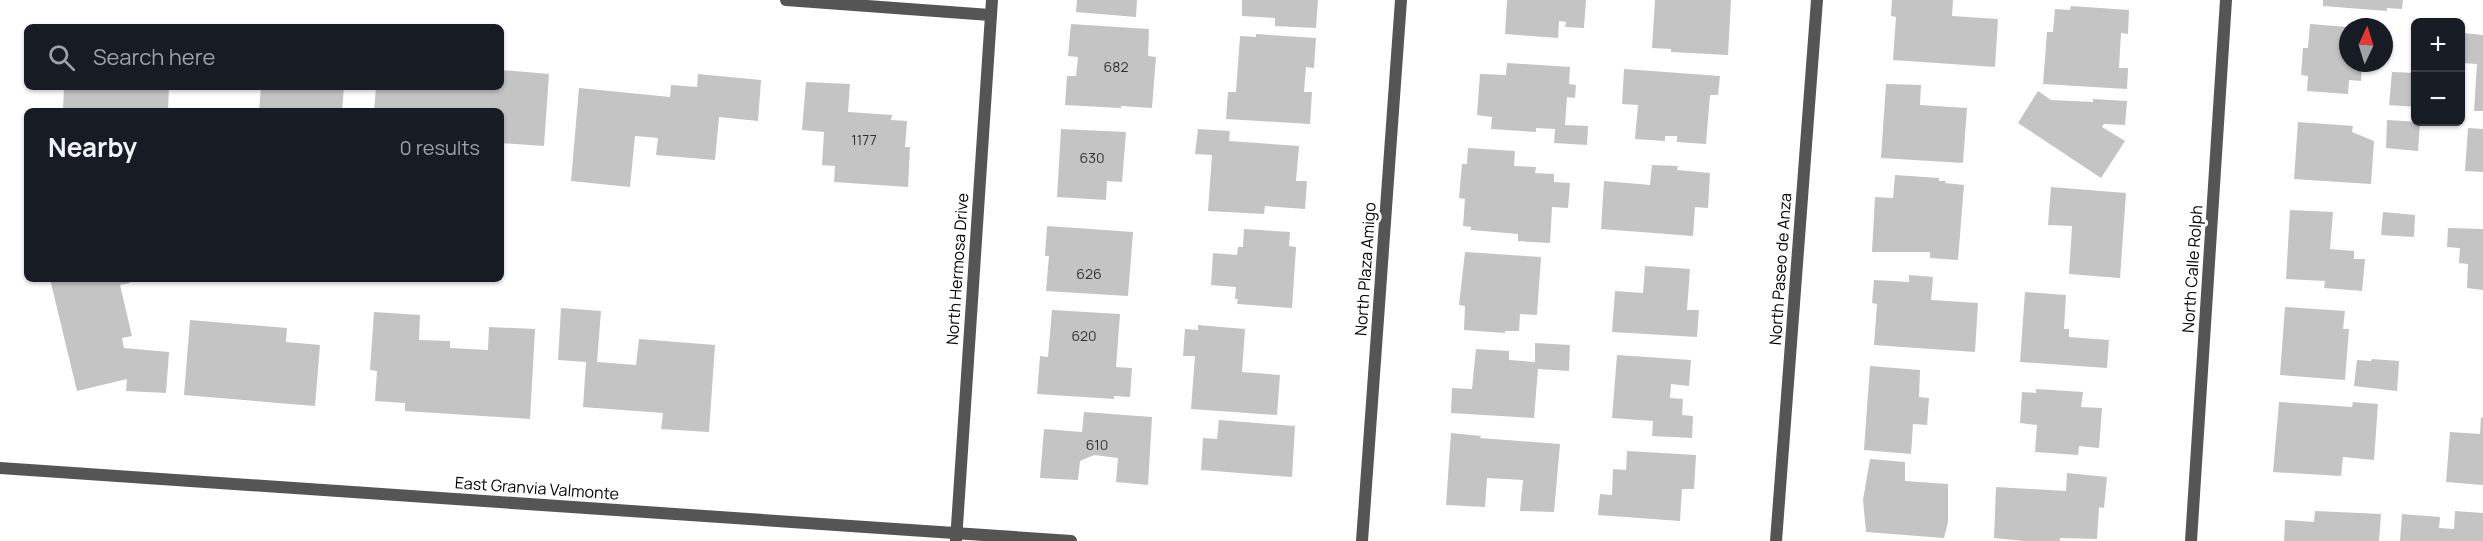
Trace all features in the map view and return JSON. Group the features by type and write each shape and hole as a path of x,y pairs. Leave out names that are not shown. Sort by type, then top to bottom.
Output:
{"street":[{"path":"786,0 990,15"},
{"name":"North Hermosa Drive","path":"956,537 992,0"},
{"name":"North Plaza Amigo","path":"1362,541 1401,0"},
{"name":"North Paseo de Anza","path":"1776,541 1817,0"},
{"name":"North Calle Rolph","path":"2191,541 2226,0"},
{"name":"East Granvia Valmonte","path":"0,468 956,537 1071,541"}],"building":[{"path":"1077,0 1137,0 1136,17 1076,12"},
{"path":"1242,0 1318,0 1316,28 1275,26 1275,18 1242,16"},
{"path":"1507,0 1586,0 1584,28 1565,27 1566,22 1559,21 1558,38 1505,34"},
{"path":"1655,0 1731,0 1728,55 1671,52 1671,49 1652,48"},
{"path":"1892,0 1953,0 1952,16 1998,19 1995,67 1893,60 1896,17 1891,16"},
{"path":"2323,0 2403,0 2402,9 2387,8 2387,11 2323,6"},
{"path":"2071,6 2129,10 2128,34 2121,33 2119,68 2128,68 2127,89 2043,84 2047,32 2053,32 2055,9 2070,10"},
{"path":"1071,24 1149,29 1148,56 1156,57 1152,108 1065,105 1067,76 1076,76 1078,57 1068,56"},
{"path":"2310,24 2339,26 2339,72 2362,72 2361,81 2349,80 2348,94 2307,91 2308,76 2301,75 2303,48 2308,48"},
{"path":"2465,33 2483,35 2483,111 2474,111 2477,64 2465,63"},
{"path":"1256,34 1316,38 1314,68 1306,67 1304,92 1312,92 1310,124 1226,119 1228,92 1236,92 1240,36 1256,37"},
{"path":"1507,63 1570,67 1569,84 1576,85 1575,98 1567,97 1565,125 1588,126 1587,145 1554,143 1555,129 1536,128 1536,132 1491,129 1492,117 1477,115 1480,74 1506,75"},
{"path":"1624,69 1720,76 1718,95 1710,95 1706,144 1677,142 1677,136 1665,136 1665,141 1635,139 1638,105 1622,104"},
{"path":"504,70 549,74 544,146 504,143 504,108 374,108 376,90 504,90"},
{"path":"2392,72 2411,73 2411,107 2389,105"},
{"path":"698,74 761,80 758,121 719,117 715,160 656,155 658,138 635,136 630,187 571,181 579,88 670,97 671,85 697,87"},
{"path":"806,82 850,84 848,112 892,115 891,120 907,121 905,147 910,147 908,187 834,182 835,166 822,165 824,132 802,130"},
{"path":"1886,84 1921,85 1920,105 1967,108 1963,163 1881,158"},
{"path":"64,90 169,90 168,108 63,108"},
{"path":"261,90 344,90 342,108 259,108"},
{"path":"2038,91 2051,100 2127,101 2125,125 2104,124 2102,127 2125,141 2101,178 2018,123"},
{"path":"2387,120 2411,121 2411,126 2420,126 2418,151 2386,148"},
{"path":"2298,122 2353,126 2352,132 2374,141 2371,184 2294,179"},
{"path":"2468,128 2483,129 2483,172 2465,171"},
{"path":"1061,129 1126,132 1122,182 1107,181 1106,200 1057,197"},
{"path":"1198,129 1230,131 1229,141 1299,146 1296,181 1307,181 1305,209 1265,206 1264,214 1208,211 1212,155 1195,154"},
{"path":"1468,148 1515,151 1514,166 1536,167 1535,173 1554,174 1554,182 1570,183 1568,208 1552,207 1550,243 1518,241 1518,234 1471,230 1471,227 1463,226 1465,199 1459,198 1462,164 1467,164"},
{"path":"1652,165 1678,166 1677,170 1710,173 1708,208 1695,207 1693,236 1601,229 1604,181 1650,185"},
{"path":"1895,175 1939,178 1939,181 1946,181 1945,183 1964,185 1958,260 1930,258 1930,252 1872,252 1875,197 1893,198"},
{"path":"2051,187 2126,193 2120,278 2069,274 2072,226 2048,225"},
{"path":"2290,210 2333,212 2330,249 2354,251 2354,259 2365,259 2362,291 2324,288 2325,281 2286,279"},
{"path":"2383,212 2415,215 2414,237 2381,235"},
{"path":"1047,226 1133,232 1128,296 1046,291 1049,256 1045,256"},
{"path":"2448,228 2483,229 2483,290 2467,288 2468,264 2459,263 2460,248 2447,247"},
{"path":"1244,229 1290,232 1289,246 1296,247 1292,308 1237,304 1236,287 1211,285 1213,253 1237,255 1238,247 1243,247"},
{"path":"1465,252 1541,257 1537,315 1520,314 1519,331 1505,331 1505,333 1464,330 1465,306 1459,305"},
{"path":"1645,266 1690,269 1687,310 1699,310 1697,337 1612,332 1615,291 1643,293"},
{"path":"1909,275 1933,277 1931,300 1978,303 1975,352 1874,345 1877,304 1872,303 1874,280 1909,282"},
{"path":"51,282 130,282 120,285 132,336 122,338 124,348 169,352 166,393 126,391 127,379 77,391"},
{"path":"2025,292 2066,295 2064,329 2069,329 2069,337 2109,340 2107,368 2020,362"},
{"path":"2285,307 2345,311 2343,329 2349,329 2345,380 2280,375"},
{"path":"561,308 601,311 597,362 636,365 639,339 715,345 709,432 661,429 663,413 583,407 586,362 558,360"},
{"path":"1052,310 1120,314 1116,367 1132,368 1130,397 1114,396 1114,399 1037,394 1040,356 1048,357"},
{"path":"374,312 420,315 419,340 450,341 450,348 488,350 489,327 535,329 530,419 405,411 405,403 375,401 377,371 370,370"},
{"path":"190,320 287,328 286,342 320,345 315,406 184,395"},
{"path":"1198,325 1245,329 1242,372 1280,375 1277,415 1191,409 1195,356 1183,356 1185,329 1198,330"},
{"path":"1535,343 1570,345 1569,371 1538,369 1534,418 1451,413 1452,388 1472,389 1476,349 1509,351 1509,360 1535,362"},
{"path":"1617,355 1691,360 1689,386 1671,384 1670,398 1683,399 1682,415 1693,416 1692,438 1652,436 1653,421 1612,418"},
{"path":"2372,359 2399,361 2397,391 2354,386 2357,360 2371,361"},
{"path":"1870,366 1920,370 1919,397 1929,398 1927,425 1913,424 1911,454 1864,450"},
{"path":"2036,389 2083,392 2081,407 2102,408 2099,448 2079,446 2078,455 2035,452 2037,425 2020,423 2022,392 2036,393"},
{"path":"2279,402 2352,407 2353,402 2378,404 2374,460 2343,457 2341,476 2273,472"},
{"path":"1084,412 1152,417 1148,485 1116,482 1118,458 1094,455 1080,461 1078,480 1040,478 1044,429 1082,432"},
{"path":"2481,417 2483,418 2483,485 2446,482 2450,432 2480,434"},
{"path":"1219,420 1295,426 1292,477 1201,470 1203,438 1217,439"},
{"path":"1451,433 1481,436 1480,438 1560,444 1554,512 1520,511 1523,480 1487,478 1485,507 1446,505"},
{"path":"1627,451 1696,455 1694,489 1682,489 1680,521 1598,515 1600,494 1612,495 1613,469 1626,470"},
{"path":"1870,459 1905,462 1905,481 1948,484 1948,522 1944,538 1866,532 1863,500"},
{"path":"2067,473 2107,477 2104,508 2099,507 2097,539 2060,538 2060,541 2024,541 1994,538 1996,487 2066,491"},
{"path":"2315,511 2381,514 2379,541 2284,541 2285,520 2314,522"},
{"path":"2455,511 2483,513 2483,541 2400,541 2402,514 2440,517 2439,528 2454,529"}]}
